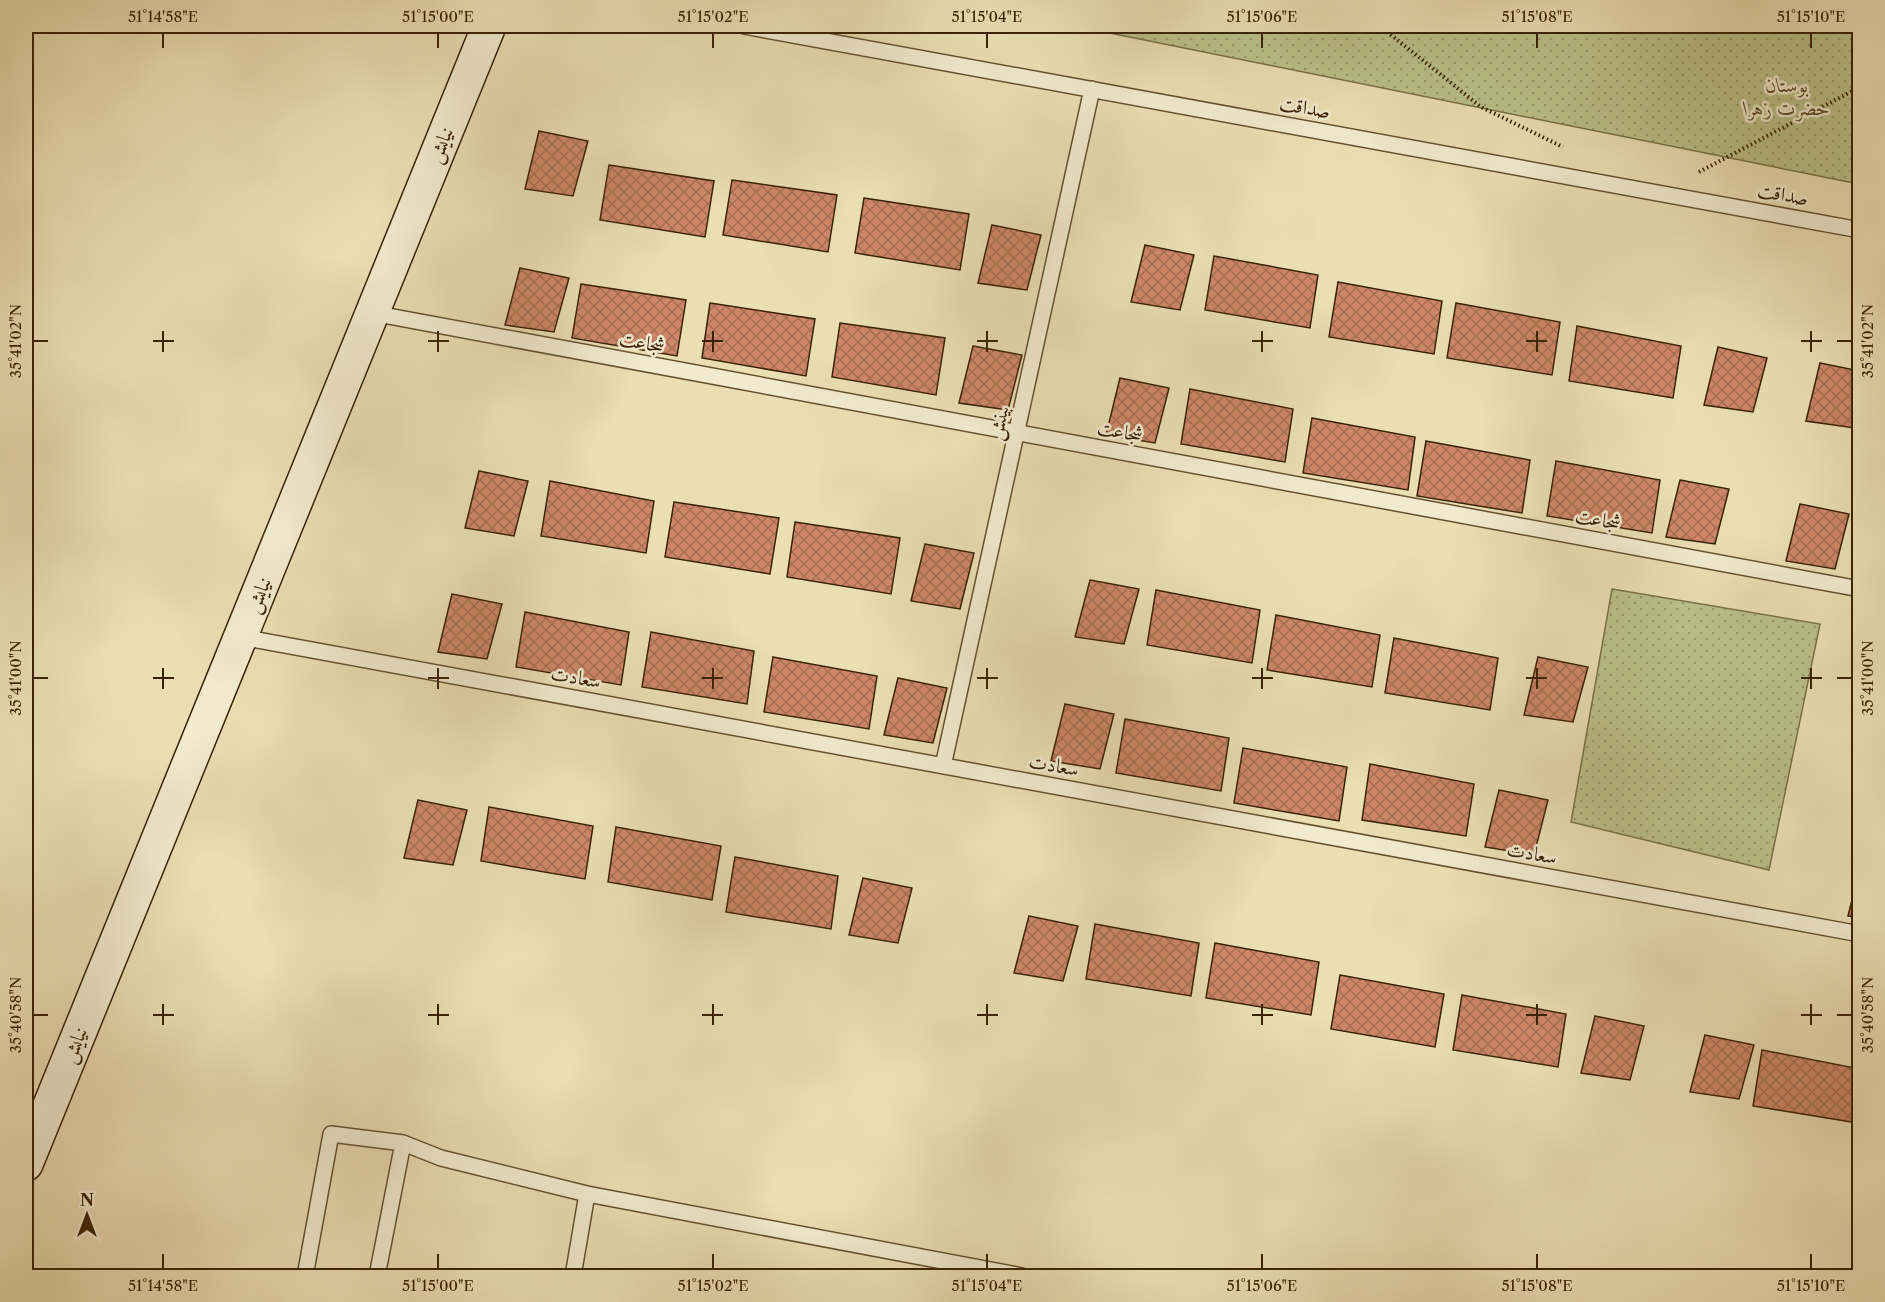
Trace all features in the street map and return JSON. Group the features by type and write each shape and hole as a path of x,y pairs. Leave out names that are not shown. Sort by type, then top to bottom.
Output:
{"street":[{"name":"نیایش","path":"26,1164 489,26"}],"lane":[{"name":"صداقت","path":"744,26 1860,230"},
{"name":"بینش","path":"943,766 1092,89"},
{"name":"شجاعت","path":"372,313 1860,589"},
{"name":"سعادت","path":"241,637 1860,934"},
{"path":"305,1276 331,1134 403,1143 441,1158 587,1194 1022,1276"},
{"path":"377,1276 403,1143"},
{"path":"573,1276 587,1194"}],"path":[{"path":"1380,26 1481,108 1565,148"},
{"path":"1660,193 1860,87"}],"green space":[{"name":"بوستان حضرت زهرا","path":"1075,26 1859,26 1859,184"},
{"path":"1612,589 1820,624 1769,870 1571,822"}],"building":[{"path":"539,131 588,141 573,196 525,189"},
{"path":"609,165 714,181 705,237 600,220"},
{"path":"732,180 837,195 828,252 723,235"},
{"path":"864,198 969,214 960,270 855,253"},
{"path":"992,225 1041,235 1027,290 978,283"},
{"path":"1145,245 1194,255 1180,310 1131,302"},
{"path":"1214,256 1318,275 1310,328 1205,310"},
{"path":"520,268 569,278 554,332 505,325"},
{"path":"1338,282 1442,301 1434,354 1329,337"},
{"path":"581,284 686,300 677,356 572,338"},
{"path":"710,303 815,319 806,376 702,358"},
{"path":"1456,303 1560,322 1552,375 1447,358"},
{"path":"840,323 945,338 936,395 832,377"},
{"path":"1577,326 1681,346 1673,398 1569,381"},
{"path":"973,346 1022,355 1008,410 959,403"},
{"path":"1718,347 1767,358 1753,412 1704,405"},
{"path":"1820,363 1860,371 1860,411 1855,428 1806,421"},
{"path":"1120,378 1169,388 1155,443 1106,435"},
{"path":"1190,389 1293,409 1285,462 1181,444"},
{"path":"1312,418 1415,437 1408,490 1303,473"},
{"path":"1426,441 1530,460 1522,513 1417,496"},
{"path":"1556,461 1660,480 1652,533 1547,516"},
{"path":"479,471 528,481 514,536 465,528"},
{"path":"1680,480 1729,489 1715,544 1666,537"},
{"path":"550,481 654,501 646,553 541,536"},
{"path":"674,502 779,518 770,574 665,557"},
{"path":"1800,504 1849,514 1835,569 1786,561"},
{"path":"795,522 900,538 891,594 787,577"},
{"path":"925,544 974,553 960,609 911,601"},
{"path":"1090,580 1139,589 1124,644 1075,637"},
{"path":"1156,590 1260,610 1252,663 1147,645"},
{"path":"452,594 502,604 487,659 438,652"},
{"path":"525,612 629,632 621,685 516,667"},
{"path":"1276,615 1380,635 1372,687 1267,670"},
{"path":"651,632 754,651 747,704 642,687"},
{"path":"1394,638 1498,658 1490,710 1385,693"},
{"path":"773,657 877,676 869,729 764,712"},
{"path":"1538,657 1588,667 1573,722 1524,715"},
{"path":"898,678 947,688 933,743 884,735"},
{"path":"1065,704 1114,714 1100,769 1051,761"},
{"path":"1125,719 1229,738 1221,791 1116,773"},
{"path":"1243,748 1347,767 1339,821 1234,803"},
{"path":"1370,764 1474,784 1466,836 1362,820"},
{"path":"1499,790 1548,800 1534,855 1485,847"},
{"path":"418,800 467,810 453,865 404,858"},
{"path":"489,807 593,826 585,879 481,861"},
{"path":"616,827 721,846 712,900 608,882"},
{"path":"735,857 838,876 831,929 726,912"},
{"path":"1860,868 1860,918 1848,916"},
{"path":"863,878 912,888 898,943 849,935"},
{"path":"1029,916 1078,926 1063,981 1014,973"},
{"path":"1095,924 1199,943 1191,996 1086,979"},
{"path":"1215,943 1319,962 1311,1015 1206,998"},
{"path":"1340,975 1444,994 1435,1047 1331,1029"},
{"path":"1462,995 1566,1014 1558,1067 1453,1050"},
{"path":"1595,1016 1644,1026 1630,1080 1581,1073"},
{"path":"1705,1035 1754,1045 1739,1099 1690,1092"},
{"path":"1762,1050 1860,1069 1858,1123 1753,1106"}]}
